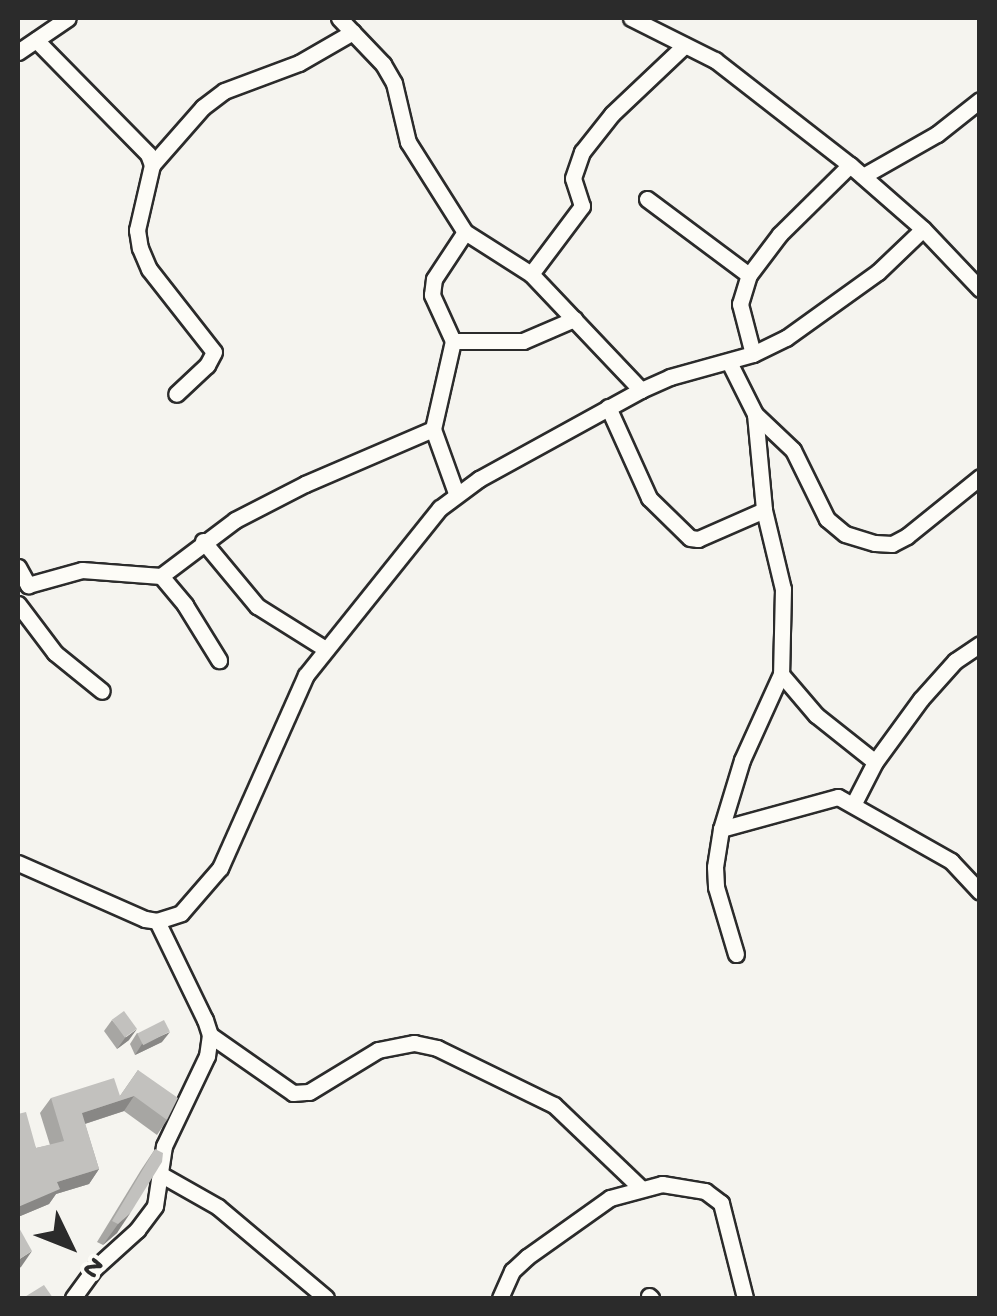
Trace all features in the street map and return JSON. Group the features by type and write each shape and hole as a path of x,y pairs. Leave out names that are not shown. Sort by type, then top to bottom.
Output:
{"street":[{"path":"18,52 68,18"},
{"path":"339,18 388,74 415,156 465,232 531,274 642,390"},
{"path":"631,18 715,60 856,170 924,229 980,289"},
{"path":"176,394 208,365 214,352 148,269 140,248 137,230 152,165 203,107 224,91 300,63 353,32"},
{"path":"36,40 142,148 152,165"},
{"path":"531,274 582,206 573,178 582,152 612,114 684,45"},
{"path":"752,354 740,304 748,275 780,234 856,170 937,134 980,100"},
{"path":"647,199 748,275"},
{"path":"18,863 119,910 157,921 181,914 220,868 306,675 324,648 456,493 642,390 670,377 752,354 813,321 878,272 924,229"},
{"path":"456,493 433,430 453,341 432,295 434,279 465,232"},
{"path":"453,341 522,341 574,319"},
{"path":"729,362 756,414 793,450 827,519 845,534 892,544 980,477"},
{"path":"608,407 648,498 690,538 698,539 764,510"},
{"path":"736,954 716,887 721,829 742,760 780,674 783,588 764,510 756,414"},
{"path":"18,566 22,589 82,570 161,576 202,541 306,484 433,430"},
{"path":"202,541 257,606 324,648"},
{"path":"161,576 219,660"},
{"path":"18,604 55,653 102,691"},
{"path":"854,803 875,762 920,699 955,661 980,644"},
{"path":"780,674 816,716 875,762"},
{"path":"721,829 838,797 951,862 980,892"},
{"path":"157,921 210,1035 294,1093 309,1092 378,1050 414,1043 437,1048 554,1106 641,1188"},
{"path":"72,1298 95,1268 137,1230 155,1206 164,1146 199,1080 210,1035"},
{"path":"160,1174 218,1207 326,1298"},
{"path":"500,1298 512,1272 527,1258 610,1198 641,1188 689,1186 721,1203 745,1298"}],"building":[{"path":"124,1011 137,1029 125,1038 112,1020"},
{"path":"164,1020 170,1032 143,1045 137,1034"},
{"path":"138,1070 178,1098 167,1120 134,1096 82,1113 99,1169 57,1182 60,1189 18,1207 18,1114 26,1112 36,1148 64,1141 51,1098 114,1078 120,1096"},
{"path":"155,1149 163,1153 162,1162 131,1212 118,1224 112,1221"},
{"path":"18,1226 32,1251 18,1260"},
{"path":"44,1285 53,1298 23,1298"}]}
